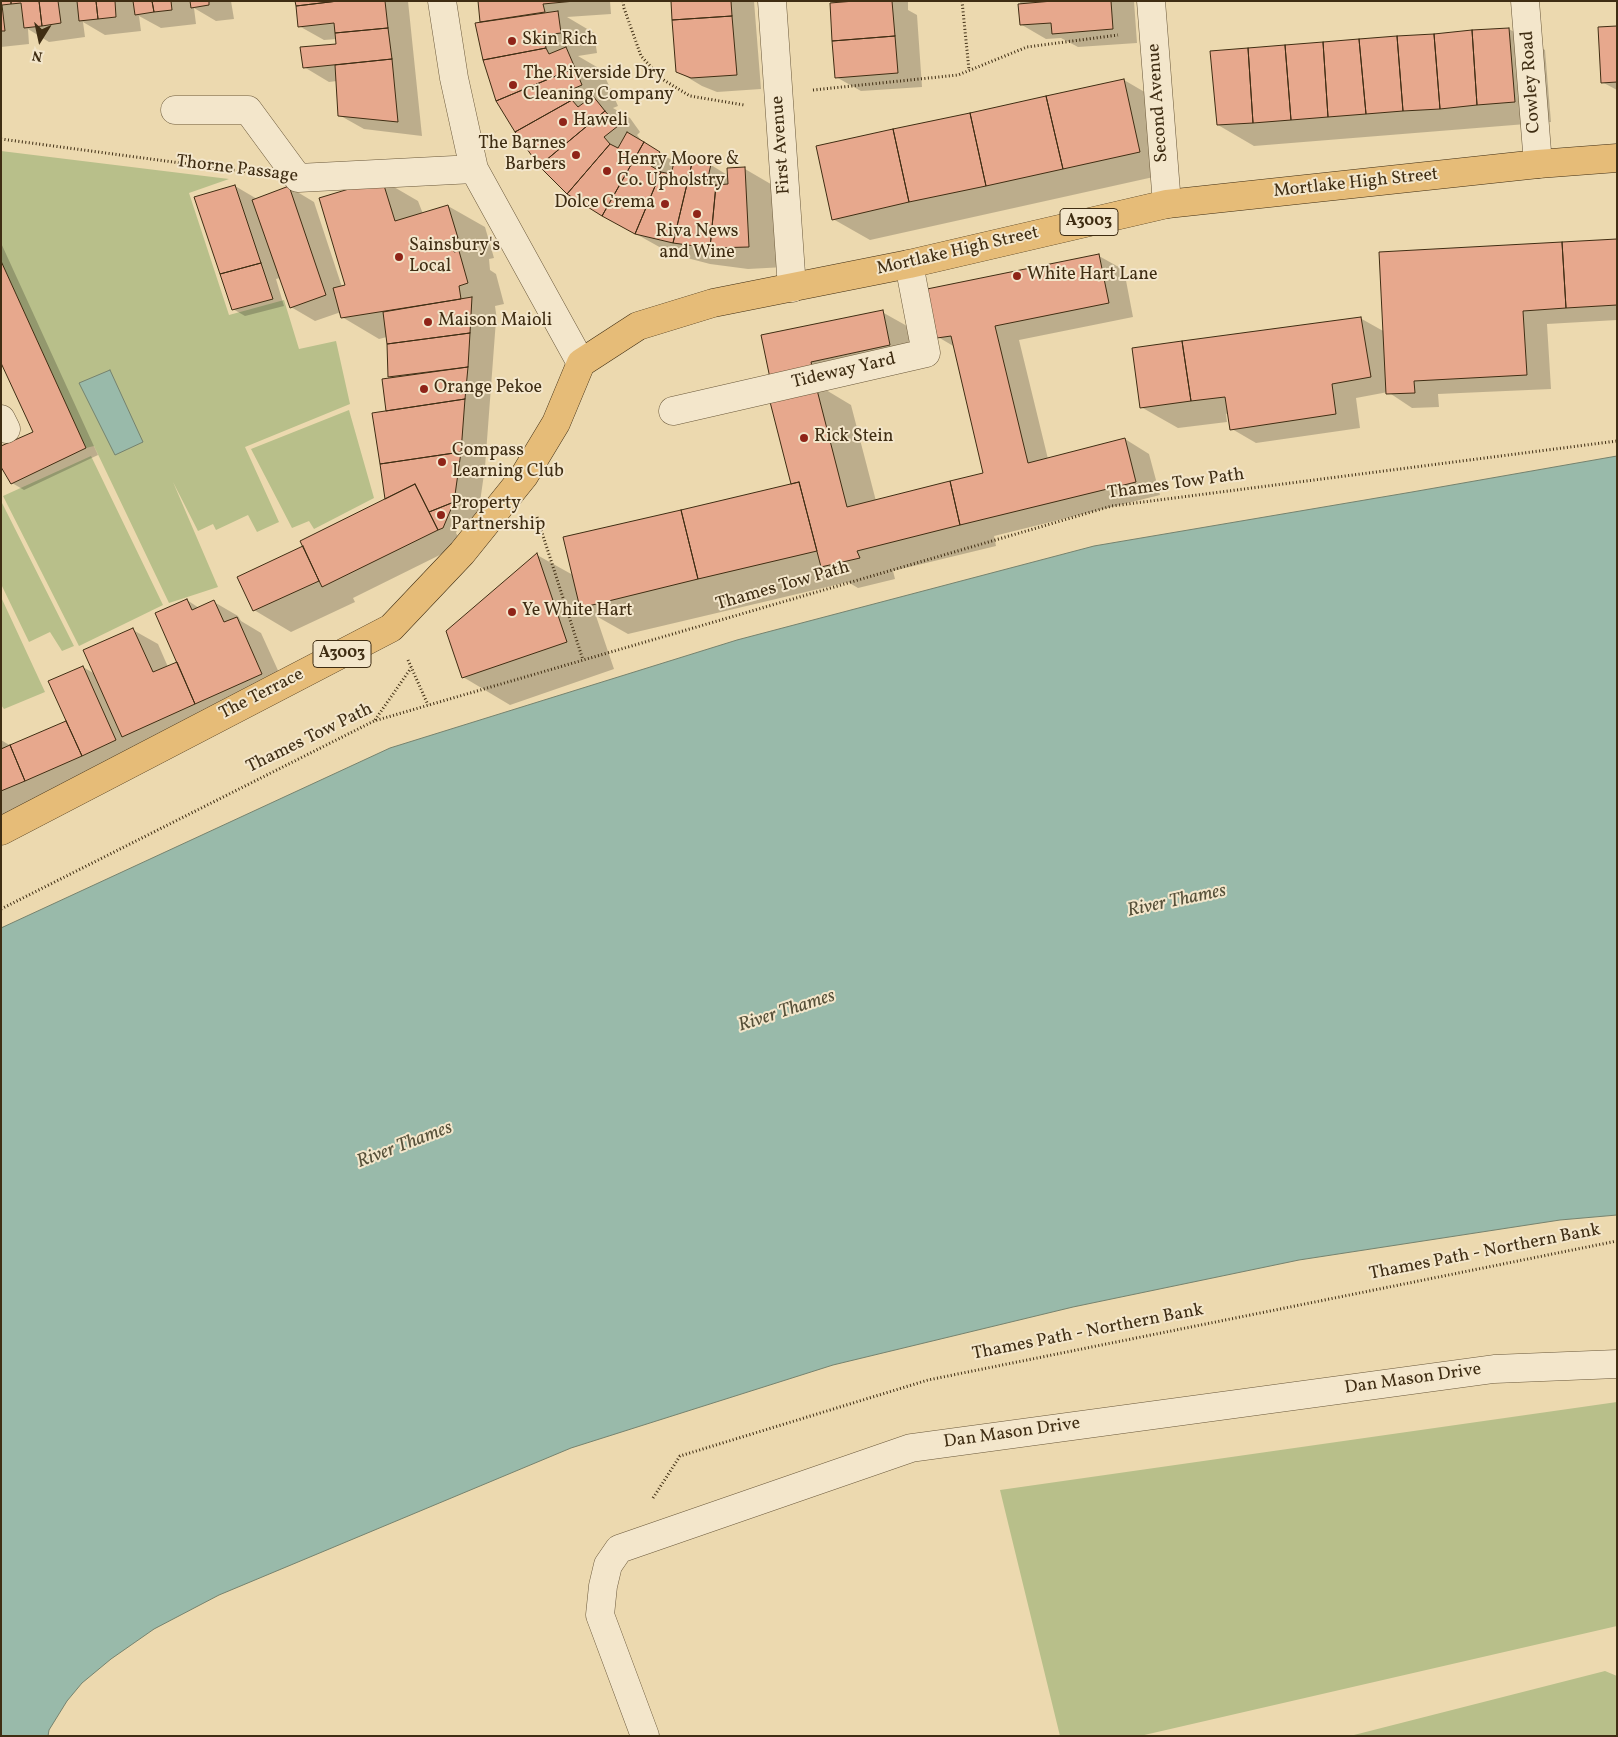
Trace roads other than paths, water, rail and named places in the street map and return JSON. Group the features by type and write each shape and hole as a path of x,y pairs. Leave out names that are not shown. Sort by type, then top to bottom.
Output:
{"main road":[{"name":"Mortlake High Street","path":"581,363 638,326 713,303 909,264 1167,204 1538,164 1617,158"},
{"name":"The Terrace","path":"1,830 391,628 462,553 524,476 556,423 581,363"}],"street":[{"path":"442,1 454,78 474,169 581,363"},
{"name":"First Avenue","path":"772,1 792,288"},
{"name":"Second Avenue","path":"1151,1 1167,204"},
{"name":"Cowley Road","path":"1526,1 1538,164"},
{"name":"Thorne Passage","path":"176,110 248,110 298,178 474,169"},
{"name":"Tideway Yard","path":"673,410 926,353 909,264"},
{"name":"Dan Mason Drive","path":"645,1736 600,1615 603,1586 608,1565 619,1549 911,1448 1494,1369 1617,1364"}],"water":[{"path":"110,370 143,442 115,455 79,383"},
{"name":"River Thames","path":"1617,456 1617,1215 1560,1220 1299,1260 1073,1307 833,1365 571,1448 219,1595 154,1629 111,1659 82,1683 67,1701 49,1730 48,1736 1,1736 1,928 390,748 737,640 1094,546"}],"place":[{"name":"Skin Rich","path":"512,41"},
{"name":"The Riverside Dry Cleaning Company","path":"513,85"},
{"name":"Haweli","path":"563,122"},
{"name":"The Barnes Barbers","path":"576,155"},
{"name":"Henry Moore & Co. Upholstry","path":"607,171"},
{"name":"Dolce Crema","path":"665,204"},
{"name":"Riva News and Wine","path":"697,214"},
{"name":"Sainsbury's Local","path":"399,257"},
{"name":"White Hart Lane","path":"1017,276"},
{"name":"Maison Maioli","path":"428,322"},
{"name":"Orange Pekoe","path":"424,389"},
{"name":"Rick Stein","path":"804,438"},
{"name":"Compass Learning Club","path":"442,462"},
{"name":"Property Partnership","path":"441,515"},
{"name":"Ye White Hart","path":"512,612"}]}
